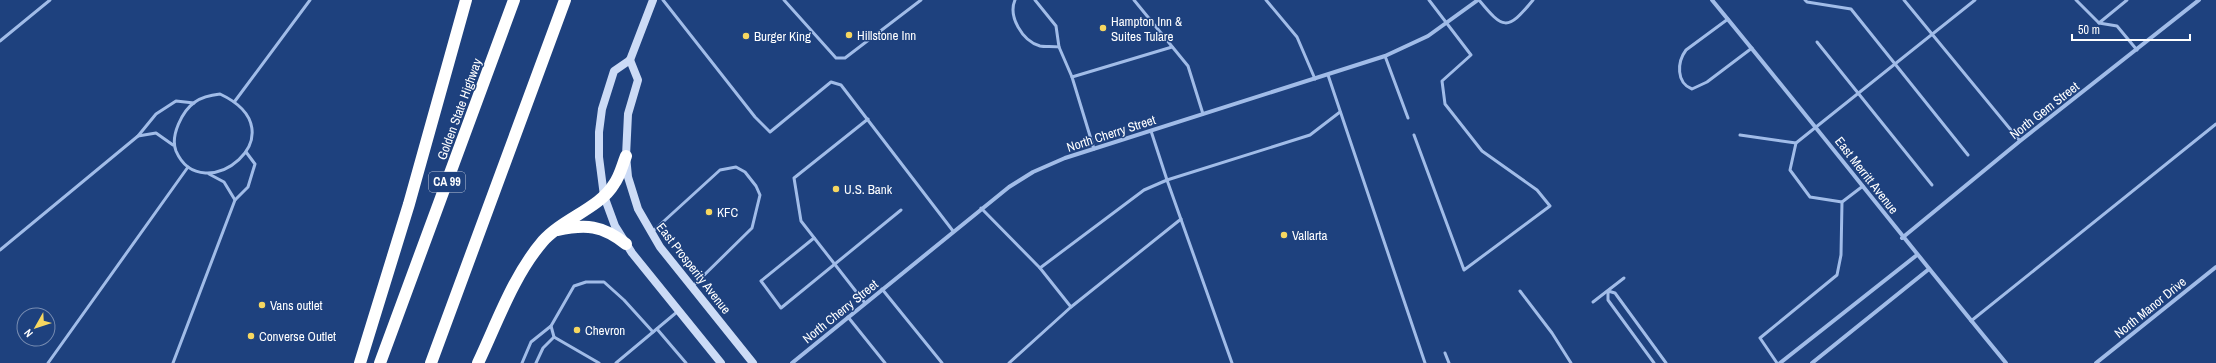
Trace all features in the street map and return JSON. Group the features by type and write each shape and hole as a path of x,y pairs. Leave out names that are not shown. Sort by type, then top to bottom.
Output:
{"highway":[{"path":"360,363 409,204 466,0"},
{"name":"Golden State Highway","path":"380,363 514,0"},
{"path":"431,363 565,0"},
{"path":"478,363 526,263 544,240 554,231 604,196 614,186 626,156"},
{"path":"554,231 589,226 612,233 626,244"}],"main road":[{"path":"652,0 630,60 614,71 602,109 599,132 599,157 604,196 626,244 678,311 722,363"},
{"name":"East Prosperity Avenue","path":"630,60 638,80 628,114 626,156 633,197 651,232 692,287 753,363"}],"street":[{"name":"North Cherry Street","path":"792,363 981,208 1009,187 1033,172 1065,158 1385,56 1428,36 1478,0"},
{"name":"East Merritt Avenue","path":"1712,0 1818,128 1902,238 2006,363"},
{"name":"North Gem Street","path":"1902,238 2020,141 2199,0"},
{"path":"1779,363 1917,255"},
{"name":"North Manor Drive","path":"2096,363 2216,267"},
{"path":"1812,363 1929,270"}],"lane":[{"path":"0,41 50,0"},
{"path":"235,101 310,0"},
{"path":"663,0 755,118 770,132 831,82 841,84 953,231"},
{"path":"784,0 836,58 845,58 852,54 921,0"},
{"path":"1015,0 1012,6 1012,14 1022,33 1029,40 1040,46 1059,47"},
{"path":"1035,0 1056,26 1059,47 1072,77 1094,149"},
{"path":"1134,0 1188,66 1204,114"},
{"path":"1266,0 1297,37 1315,78"},
{"path":"1414,135 1464,270 1550,206 1537,190 1482,152 1445,104 1442,81 1471,55 1429,0"},
{"path":"1478,0 1495,20 1502,24 1509,23 1532,0"},
{"path":"1805,0 1807,2 1851,9 1968,155"},
{"path":"1904,0 2020,141"},
{"path":"1740,135 1796,143 1818,128 1932,33 1975,0"},
{"path":"2076,0 2099,23 2117,26 2137,50"},
{"path":"2099,23 2127,0"},
{"path":"1728,19 1686,50 1681,56 1679,79 1685,87 1692,89 1707,82 1752,48"},
{"path":"1817,42 1932,185"},
{"path":"1072,77 1172,47"},
{"path":"1385,56 1408,118"},
{"path":"1328,75 1424,363"},
{"path":"173,144 180,121 194,103 209,96 220,94 235,101 247,114 253,129 252,142 246,152 224,170 208,174"},
{"path":"0,250 138,136 156,114 176,102 194,103"},
{"path":"1040,268 1144,190 1167,180 1310,135 1340,112"},
{"path":"865,303 801,220 794,178 868,119"},
{"path":"1971,321 2216,124"},
{"path":"1151,131 1232,363"},
{"path":"138,136 156,134 173,144 178,156 188,167 208,174 224,182 235,200"},
{"path":"1796,143 1790,170 1810,197 1842,202 1863,186"},
{"path":"173,363 235,200 248,187 255,164 246,152"},
{"path":"48,363 188,167"},
{"path":"651,232 720,170 736,167 745,172 760,195 752,228 692,287"},
{"path":"1779,363 1760,338 1837,275 1841,256 1842,202"},
{"path":"981,208 1040,268 1070,307"},
{"path":"814,238 761,281 781,308 901,210"},
{"path":"1009,363 1070,307 1181,219"},
{"path":"1593,302 1624,278"},
{"path":"522,363 532,342 551,326 574,286 586,282 604,282 624,300 653,332"},
{"path":"882,289 942,363"},
{"path":"1520,291 1552,333 1571,363"},
{"path":"1608,291 1608,300 1654,363"},
{"path":"1608,291 1615,294 1666,363"},
{"path":"616,363 678,311"},
{"path":"848,317 885,363"},
{"path":"551,326 554,337 599,363"},
{"path":"657,329 686,363"},
{"path":"536,363 543,348 554,337"},
{"path":"1445,353 1449,363"}],"place":[{"name":"Hampton Inn & Suites Tulare","path":"1103,28"},
{"name":"Hillstone Inn","path":"849,35"},
{"name":"Burger King","path":"746,36"},
{"name":"U.S. Bank","path":"836,189"},
{"name":"KFC","path":"709,212"},
{"name":"Vallarta","path":"1284,235"},
{"name":"Vans outlet","path":"262,305"},
{"name":"Chevron","path":"577,330"},
{"name":"Converse Outlet","path":"251,336"}]}
